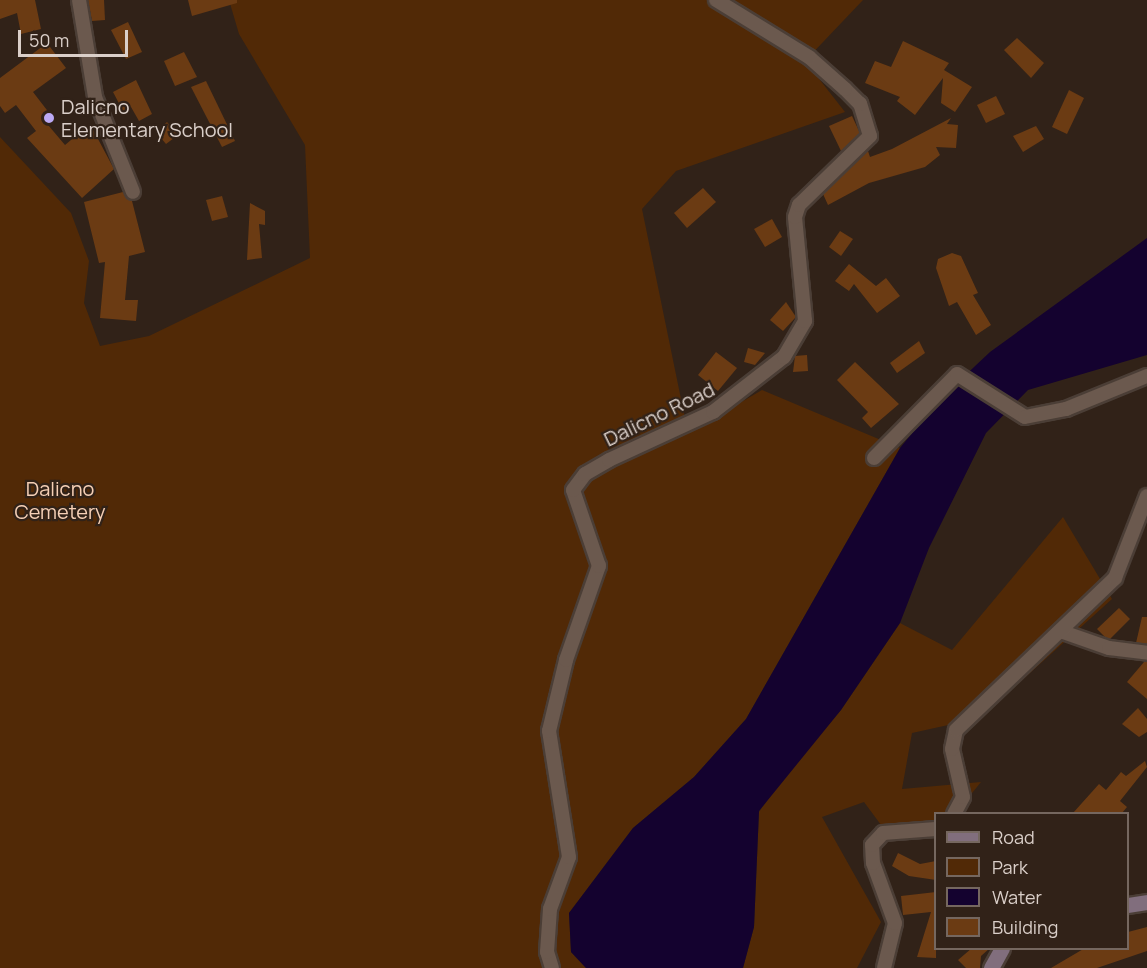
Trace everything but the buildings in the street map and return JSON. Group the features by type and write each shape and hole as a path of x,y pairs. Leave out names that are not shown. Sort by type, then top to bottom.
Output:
{"main road":[{"path":"1129,905 1147,902"},
{"path":"991,968 1001,950"}],"street":[{"path":"79,0 94,97 133,192"},
{"name":"Dalicno Road","path":"552,968 547,952 549,909 569,857 549,731 566,660 599,566 573,490 585,474 609,460 713,412 784,357 805,321 795,217 799,205 870,136 860,104 845,89 808,57 716,0"},
{"path":"874,458 947,380 966,376 1006,409 1042,417 1147,376"},
{"path":"955,812 963,797 952,749 956,730 1114,578 1147,496"},
{"path":"1060,632 1109,648 1147,653"},
{"path":"884,968 895,923 873,863 872,845 884,833 934,829"}],"green space":[{"name":"Dalicno Cemetery","path":"229,0 863,0 805,61 845,112 676,171 642,209 688,433 762,390 900,448 746,719 694,777 633,828 569,913 571,952 586,968 0,968 0,137 71,213 89,261 84,303 100,346 149,336 310,258 305,145 239,34"},
{"path":"1063,517 1112,599 980,718 912,733 902,789 981,782 957,812 934,812 934,829 884,829 864,802 822,817 881,922 857,968 743,968 754,927 759,812 789,769 841,710 900,623 952,650"}],"water":[{"path":"1147,238 1147,355 1028,390 986,433 929,548 900,623 841,710 759,811 754,927 743,968 586,968 571,952 569,913 633,828 694,777 746,719 900,448 939,400 990,352"}],"place":[{"name":"Dalicno Elementary School","path":"49,118"}]}
